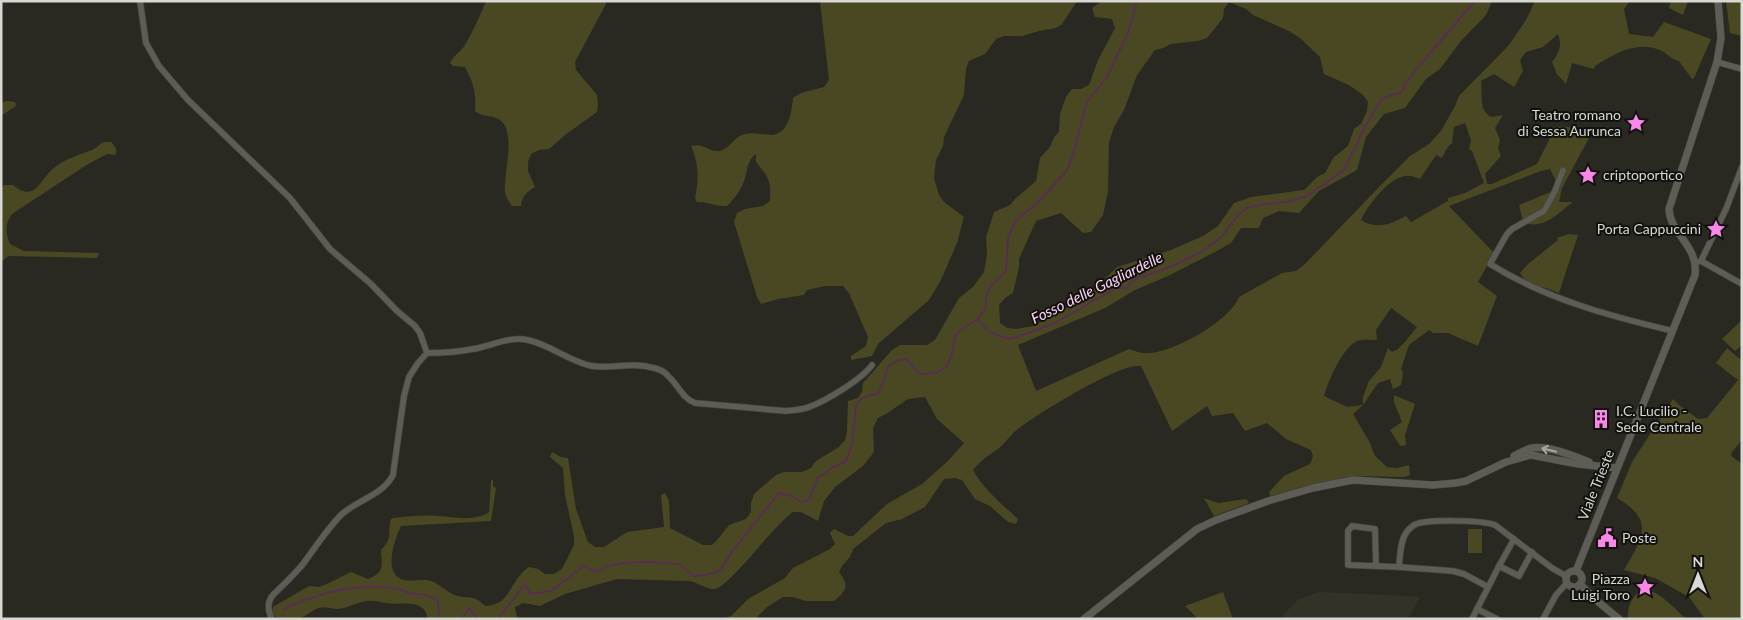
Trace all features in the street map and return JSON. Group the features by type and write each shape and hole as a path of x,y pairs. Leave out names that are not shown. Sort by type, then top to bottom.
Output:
{"street":[{"path":"140,1 146,43 159,66 188,100 290,198 330,249 371,284 397,312 414,326 420,333 427,353"},
{"path":"1697,265 1694,255 1672,222 1669,209 1717,62 1721,38 1718,1"},
{"path":"1717,62 1742,70"},
{"path":"1697,265 1726,208 1742,167"},
{"path":"1563,170 1544,212 1512,229 1507,234 1490,264 1504,273 1559,300 1630,321 1673,331"},
{"path":"1697,265 1742,284"},
{"name":"Viale Trieste","path":"1576,571 1673,331 1697,265"},
{"path":"272,619 268,609 270,599 301,566 341,515 356,503 382,490 389,483 394,468 404,396 409,377 427,353 471,350 490,346 504,340 527,340 545,345 592,366 642,365 650,367 669,376 680,393 696,403 786,411 816,404 858,379 872,365"},
{"path":"1084,619 1198,529 1244,509 1313,488 1353,480 1434,485 1456,484 1506,462 1527,449 1538,447 1595,464 1617,468"},
{"path":"1399,567 1402,540 1406,533 1416,524 1463,520 1479,521 1495,525 1532,552 1574,587 1580,584"},
{"path":"1376,566 1375,529 1352,526 1348,531 1348,565 1453,571 1464,574 1488,587"},
{"path":"1472,619 1514,539"},
{"path":"1500,566 1519,576 1532,552"},
{"path":"1542,619 1567,580 1569,572 1576,571 1581,576 1580,584"},
{"path":"1580,584 1619,619"},
{"path":"1477,609 1497,619"}],"shaded area":[{"path":"486,1 605,1 606,4 575,62 576,70 597,95 597,112 549,149 539,150 531,154 528,162 528,171 535,187 525,195 521,206 512,206 505,192 509,144 505,126 497,118 482,115 475,111 474,88 465,67 453,66 450,63 465,45"},
{"path":"820,1 1077,1 1062,24 1056,28 1022,36 1004,36 996,39 985,54 969,61 966,69 964,95 944,137 943,146 936,160 934,178 939,195 944,202 964,217 957,243 941,280 929,300 878,344 872,356 851,360 851,356 866,346 868,337 849,293 843,286 825,286 807,290 804,295 761,304 757,297 734,222 737,213 745,209 763,206 770,201 768,180 756,162 756,154 748,165 744,182 727,206 697,202 695,198 698,172 691,146 699,145 720,151 742,135 753,133 778,134 786,126 792,109 793,98 801,93 824,87 829,80"},
{"path":"1102,1 1492,1 1486,15 1461,41 1440,69 1426,79 1405,108 1384,114 1366,137 1357,170 1319,191 1299,213 1279,211 1263,218 1259,228 1241,228 1231,243 1215,252 1168,276 1135,290 1105,308 1018,345 1036,391 1129,349 1141,353 1159,352 1185,342 1200,334 1224,316 1234,306 1239,297 1282,273 1296,271 1305,264 1410,156 1429,144 1441,131 1459,96 1509,45 1526,20 1535,1 1630,1 1624,9 1629,34 1653,37 1664,22 1711,39 1692,79 1679,61 1662,51 1653,48 1635,47 1611,57 1595,66 1594,69 1572,63 1566,84 1557,74 1552,62 1560,49 1558,34 1543,47 1526,52 1520,60 1523,71 1514,87 1494,74 1481,81 1484,110 1491,117 1503,115 1495,128 1500,140 1498,148 1501,156 1485,174 1487,184 1492,184 1537,164 1553,127 1573,128 1589,138 1562,188 1559,202 1573,202 1544,223 1530,224 1523,222 1519,205 1553,191 1556,181 1550,169 1449,206 1494,253 1478,282 1497,296 1478,346 1448,333 1433,333 1429,330 1409,345 1401,369 1403,373 1401,385 1393,389 1390,379 1378,383 1363,405 1353,414 1369,441 1375,456 1387,467 1397,468 1409,465 1410,475 1404,477 1352,476 1270,496 1269,492 1284,476 1310,464 1313,456 1311,450 1286,439 1267,423 1245,431 1233,413 1212,416 1207,406 1172,431 1141,366 1130,367 1115,372 1043,412 1015,431 999,448 973,470 988,490 1018,519 1016,524 1008,522 990,506 975,499 962,480 955,478 944,479 925,507 902,519 886,523 853,549 850,557 839,572 845,581 844,591 834,601 806,601 793,597 783,597 767,607 755,619 721,619 731,616 748,599 785,578 793,568 830,549 835,544 830,533 834,529 848,536 853,536 887,504 922,484 948,461 964,443 937,419 925,397 908,399 878,418 873,428 874,452 863,466 835,487 824,501 818,521 801,512 793,512 722,586 715,589 689,581 617,579 565,594 540,606 523,603 515,607 517,619 428,619 426,612 417,605 372,601 338,609 321,607 298,618 276,617 272,612 273,607 310,586 319,587 351,572 368,579 377,574 382,564 381,550 389,538 391,519 422,516 471,518 489,512 491,480 493,480 493,486 496,488 491,521 401,526 392,554 393,569 396,575 405,580 431,581 454,595 473,598 485,606 494,605 506,597 517,578 529,567 538,569 545,574 554,574 562,569 574,545 574,536 565,495 563,468 550,457 552,452 561,457 568,458 576,509 588,542 595,547 604,547 627,532 664,527 661,495 665,493 669,501 670,528 703,545 712,545 729,525 746,519 751,512 754,494 776,475 784,472 802,472 811,468 816,461 839,447 845,440 847,431 848,401 858,398 862,392 863,383 892,350 900,345 927,345 935,340 959,298 973,287 984,272 987,255 986,237 994,212 1010,205 1036,181 1040,158 1050,147 1054,137 1059,132 1060,114 1066,97 1072,89 1081,89 1089,85 1098,60 1115,28 1112,19 1095,17 1092,8","holes":["1229,2 1300,38 1320,57 1324,74 1349,85 1363,95 1368,102 1367,111 1361,124 1354,129 1348,146 1334,157 1325,173 1317,177 1304,190 1251,197 1234,203 1218,226 1203,236 1171,250 1117,267 1090,293 1033,326 1016,329 1007,328 1000,323 999,305 1013,293 1019,259 1036,221 1061,213 1083,233 1091,232 1103,215 1108,192 1109,142 1114,127 1124,110 1137,75 1155,50 1171,44 1207,38 1223,18 1224,9","1465,123 1471,140 1469,149 1472,151 1484,183 1465,193 1448,198 1448,201 1411,222 1406,216 1384,225 1373,225 1361,220 1373,200 1392,182 1407,176 1420,179 1436,155 1442,158 1452,143 1454,127","1391,308 1417,327 1398,349 1392,352 1388,348 1381,367 1369,381 1363,397 1363,405 1347,407 1324,396 1329,382 1341,357 1352,344 1359,340 1377,340 1376,330"]},
{"path":"1671,1 1688,1 1683,15 1669,8"},
{"path":"1726,1 1742,1 1742,36 1730,33"},
{"path":"6,101 15,102 16,106 1,116 1,103"},
{"path":"104,142 111,142 116,148 116,155 107,154 88,164 12,214 7,225 10,244 24,251 99,253 97,258 8,256 1,262 1,189 4,185 13,185 27,192 32,191 59,164 94,149"},
{"path":"1569,234 1578,235 1559,293 1525,280 1520,273 1528,264 1558,240 1557,238"},
{"path":"1742,320 1742,345 1735,351 1722,339"},
{"path":"1727,348 1742,361 1742,440 1731,456 1742,464 1742,619 1705,619 1689,597 1655,578 1624,570 1636,548 1642,531 1641,522 1637,514 1617,498 1632,462 1673,399 1698,419 1707,418 1738,380 1716,363"},
{"path":"1394,395 1415,404 1405,435 1406,445 1400,446 1390,430 1402,422 1394,402"},
{"path":"1204,498 1218,503 1246,499 1249,503 1214,516"},
{"path":"1468,529 1482,529 1482,553 1468,553"},
{"path":"1643,589 1661,596 1686,619 1628,619 1628,610 1631,602"},
{"path":"1223,592 1233,619 1198,619 1185,606"},
{"path":"1319,592 1420,597 1408,619 1284,619 1282,616 1299,599"}],"waterway":[{"path":"498,619 525,584 530,594 551,591 584,566 597,572 607,566 623,563 650,562 679,564 694,576 716,572 724,566 730,554 779,493 789,495 801,502 809,500 818,478 846,461 852,444 856,405 865,397 877,394 884,382 888,367 897,361 906,359 920,374 936,373 946,367 952,354 955,337 960,330 978,319 986,308 986,296 991,285 1006,270 1008,238 1016,221 1038,202 1066,172 1071,161 1087,102 1107,77 1128,33 1137,1"},
{"name":"Fosso delle Gagliardelle","path":"978,319 986,329 996,335 1011,339 1053,324 1116,288 1127,288 1133,280 1170,267 1203,251 1222,236 1238,215 1247,208 1287,202 1307,196 1344,170 1366,125 1382,99 1401,93 1420,65 1475,1"},
{"path":"284,609 311,598 339,590 369,586 398,589 434,598 438,601 439,619"},
{"path":"461,619 469,608 478,619"}],"place":[{"name":"Teatro romano di Sessa Aurunca","path":"1636,123"},
{"name":"criptoportico","path":"1588,175"},
{"name":"Porta Cappuccini","path":"1716,229"},
{"name":"I.C. Lucilio - Sede Centrale","path":"1601,419"},
{"name":"Poste","path":"1607,538"},
{"name":"Piazza Luigi Toro","path":"1645,587"}]}
